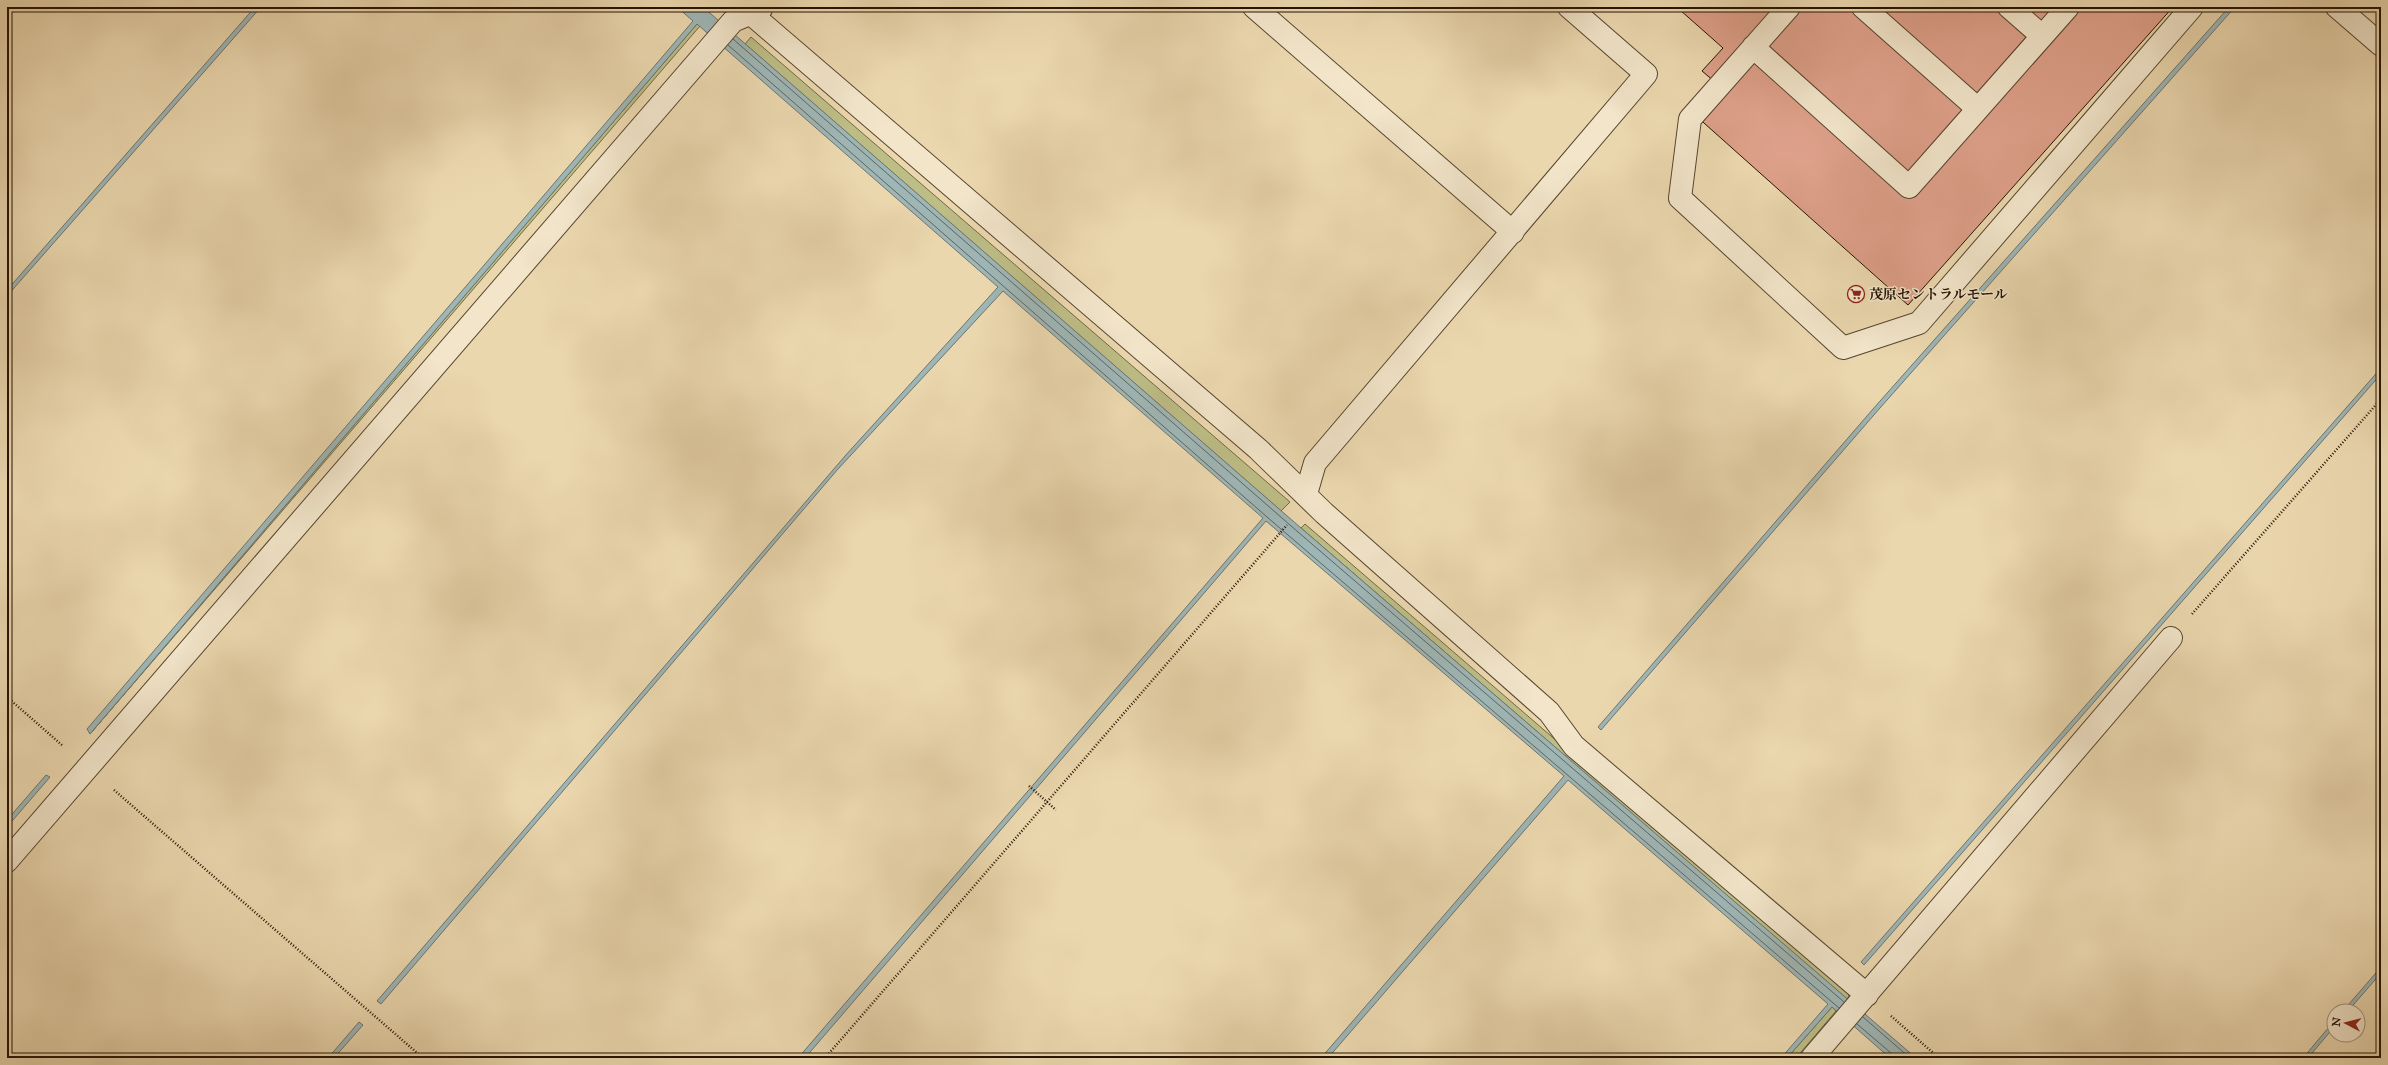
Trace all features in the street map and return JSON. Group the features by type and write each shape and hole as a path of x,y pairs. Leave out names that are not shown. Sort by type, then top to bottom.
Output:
{"street":[{"path":"1254,7 1513,232"},
{"path":"1306,494 1315,462 1513,232 1646,74 1569,7"},
{"path":"1789,7 1690,119 1680,198 1843,348 1919,323 2192,7"},
{"path":"1863,7 1978,109"},
{"path":"2009,7 2042,36"},
{"path":"1753,47 1909,187 2068,7"},
{"path":"2337,7 2381,45"},
{"path":"7,861 733,21 753,9 1252,444 1549,712 1574,746 1867,995"},
{"path":"1812,1058 2170,638"}],"path":[{"path":"2170,638 2381,398"},
{"path":"825,1058 1301,509 1306,494"},
{"path":"7,697 423,1058"},
{"path":"1029,786 1056,810"},
{"path":"1867,995 1939,1058"}],"green space":[{"path":"697,24 700,26 90,734"},
{"path":"751,37 1290,502 1281,511 745,44"},
{"path":"1305,524 1847,991 1849,996 1847,999 1301,528"},
{"path":"1832,1007 1836,1011 1796,1058 1787,1058"}],"water":[{"path":"255,7 261,7 7,296 7,290"},
{"path":"677,7 703,7 1301,528 1916,1058 1890,1058 1832,1007 1787,1058 1781,1058 1828,1004 1568,780 1328,1058 1321,1058 1564,776 1266,521 805,1058 798,1058 1263,518 1003,291 838,469 381,1004 377,1001 845,456 998,287 697,24 90,734 87,729 693,21"},
{"path":"2229,7 2235,7 1880,408 1601,730 1598,727 1873,409"},
{"path":"2381,368 2381,374 1864,965 1861,962"},
{"path":"46,775 50,777 7,827 7,820"},
{"path":"2381,967 2381,973 2355,1003 2350,1003"},
{"path":"359,1022 363,1025 334,1058 328,1058"},
{"path":"2326,1031 2326,1037 2308,1058 2303,1058"}],"building":[{"path":"1683,7 2173,7 1908,305 1695,115 1721,87 1702,71 1723,48 1680,10"}],"place":[{"name":"茂原セントラルモール","path":"1856,294"}]}
